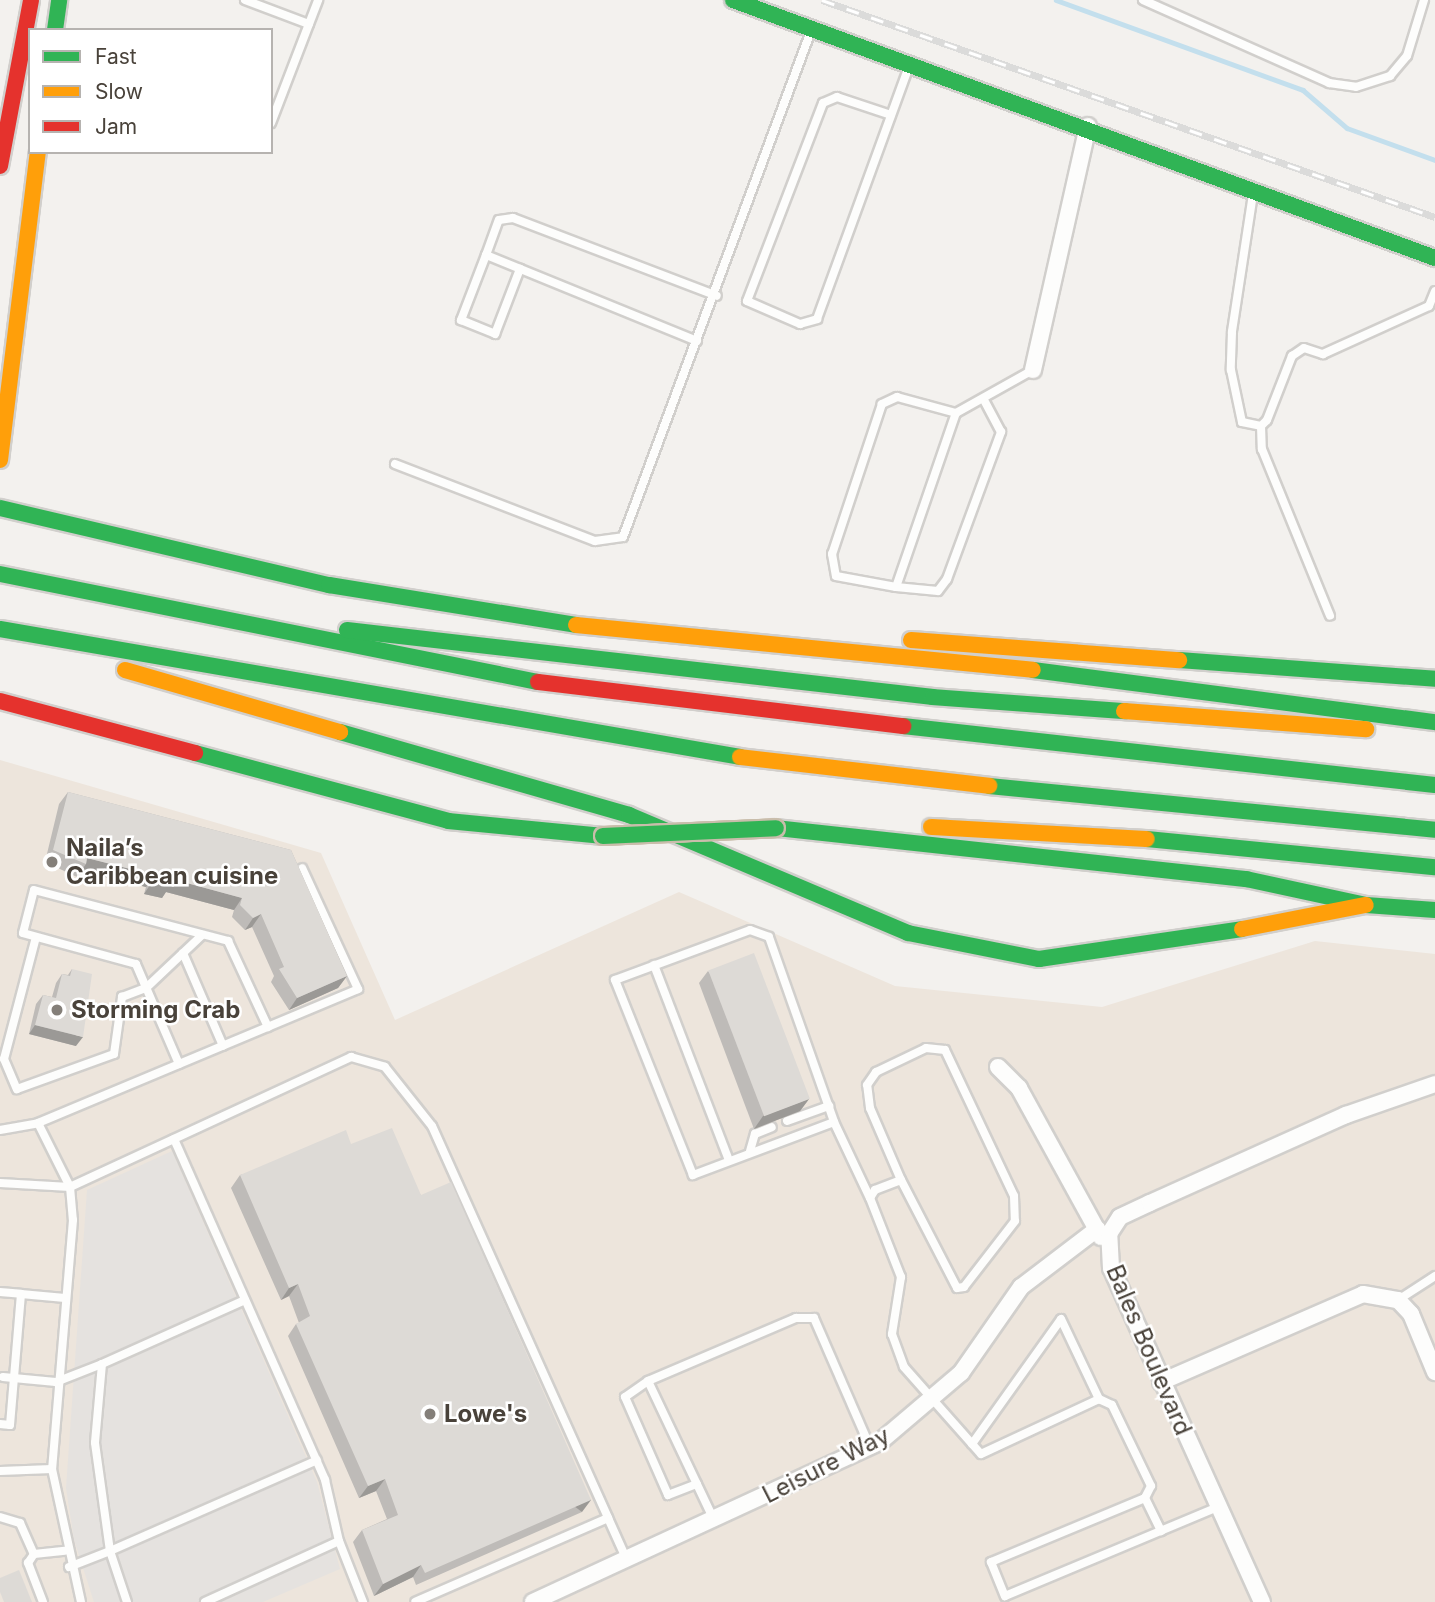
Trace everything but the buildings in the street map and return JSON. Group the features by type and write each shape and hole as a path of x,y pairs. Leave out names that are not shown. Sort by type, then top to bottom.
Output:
{"main road":[{"path":"0,166 31,0"},
{"path":"54,28 59,0"},
{"path":"733,0 1088,126 1435,258"},
{"path":"0,460 38,154"},
{"path":"0,508 329,585 643,634 1157,681 1435,722"},
{"path":"0,574 105,598 469,671 636,697 1435,785"},
{"path":"105,598 510,651 933,697 1435,733"},
{"path":"0,629 659,747 1128,803 1435,830"},
{"path":"643,634 974,641 1435,679"},
{"path":"0,636 499,774 629,815 908,933 1026,956 1165,944 1366,905"},
{"path":"0,701 448,821 603,836 776,828 838,830 957,826 1095,834 1435,867"},
{"path":"838,830 1246,879 1366,905 1435,910"}],"street":[{"path":"1033,370 1088,126"},
{"path":"998,1067 1019,1088 1106,1249"},
{"name":"Bales Boulevard","path":"1262,1602 1161,1382 1106,1249 1120,1217 1346,1115 1435,1084"},
{"name":"Leisure Way","path":"533,1602 870,1447 932,1402 985,1346 1021,1287 1097,1229"},
{"path":"1161,1382 1363,1294 1398,1300 1411,1314 1435,1372"}],"lane":[{"path":"245,0 309,24"},
{"path":"273,118 318,0"},
{"path":"1143,0 1329,83 1356,87 1390,76 1407,56 1424,0"},
{"path":"395,464 611,543 623,537 697,341 717,296 812,28"},
{"path":"891,116 837,97 823,103 747,301 779,319 800,324 817,319 911,63"},
{"path":"1254,189 1242,240 1231,370 1242,422 1261,426"},
{"path":"520,269 495,334 461,320 499,220 513,218 717,296"},
{"path":"486,255 697,341"},
{"path":"1330,616 1262,450 1261,426 1292,356 1304,348 1323,354 1406,317 1429,306 1435,291"},
{"path":"896,587 956,413 1033,370"},
{"path":"956,413 897,397 881,404 832,554 836,576 896,587 938,591 947,579 1001,432 983,398"},
{"path":"0,1130 38,1123 358,989 302,868"},
{"path":"179,1064 136,964 23,933 34,890 228,941 268,1027"},
{"path":"834,1122 750,1151 693,1175 615,980 750,930 769,937 834,1122 870,1198 901,1277 892,1334 904,1367 932,1402 981,1454 1099,1399"},
{"path":"36,937 4,1059 17,1089 114,1054 122,998 146,988 202,935"},
{"path":"183,953 223,1045"},
{"path":"654,965 729,1160"},
{"path":"926,1048 945,1049 1014,1196 1015,1221 964,1287 949,1278 901,1180 870,1108 867,1085 876,1072 926,1048"},
{"path":"0,1183 70,1187 351,1057 385,1067 432,1126 626,1558"},
{"path":"787,1121 829,1106"},
{"path":"38,1123 70,1187 74,1220 56,1382 52,1469 65,1551 80,1602"},
{"path":"750,1151 755,1134 772,1127"},
{"path":"174,1139 317,1461 339,1541 363,1602"},
{"path":"870,1198 901,1180"},
{"path":"1398,1300 1435,1276"},
{"path":"0,1292 65,1298"},
{"path":"0,1424 10,1425 21,1294"},
{"path":"3,1377 56,1382 245,1300"},
{"path":"8,1314 19,1315"},
{"path":"697,1484 668,1495 625,1397 648,1381 796,1318 814,1318 870,1447"},
{"path":"972,1444 1061,1319 1099,1399 1121,1415 1151,1486 1145,1498 991,1562 1004,1596 1218,1507"},
{"path":"8,1332 18,1333"},
{"path":"4,1355 16,1357"},
{"path":"102,1364 95,1443 110,1551 127,1602"},
{"path":"648,1381 714,1520"},
{"path":"0,1398 12,1399"},
{"path":"69,1567 317,1461"},
{"path":"0,1471 52,1469"},
{"path":"1145,1498 1161,1531"},
{"path":"0,1517 21,1524 34,1555 28,1570 43,1602"},
{"path":"415,1602 608,1518"},
{"path":"205,1602 339,1541"},
{"path":"34,1555 65,1551"}],"shaded area":[{"path":"0,760 321,853 395,1020 679,892 895,986 1102,1007 1315,941 1435,954 1435,1602 0,1602"},
{"path":"172,1151 317,1482 340,1569 263,1602 94,1602 74,1540 66,1488 87,1190"}],"waterway":[{"path":"1056,0 1303,90 1347,128 1435,160"}],"railway":[{"path":"822,0 1435,217"}],"traffic: fast":[{"path":"55,28 59,0"},
{"path":"733,0 1435,258"},
{"path":"0,508 329,585 576,625"},
{"path":"0,574 538,682"},
{"path":"0,629 740,757"},
{"path":"347,630 933,697 1124,711"},
{"path":"1179,660 1435,679"},
{"path":"1033,670 1435,722"},
{"path":"903,726 1435,785"},
{"path":"340,732 629,815 908,933 1039,959 1242,929"},
{"path":"195,753 448,821 603,836"},
{"path":"989,786 1435,830"},
{"path":"776,828 1246,879 1366,905 1435,910"},
{"path":"603,836 776,828"},
{"path":"1147,839 1435,867"}],"traffic: slow":[{"path":"0,460 38,154"},
{"path":"576,625 1033,670"},
{"path":"911,640 1179,660"},
{"path":"125,670 340,732"},
{"path":"1124,711 1366,729"},
{"path":"740,757 989,786"},
{"path":"931,827 1147,839"},
{"path":"1242,929 1366,905"}],"traffic: jam":[{"path":"0,166 31,0"},
{"path":"538,682 903,726"},
{"path":"0,701 195,753"}],"place":[{"name":"Naila’s Caribbean cuisine","path":"52,862"},
{"name":"Storming Crab","path":"57,1010"},
{"name":"Lowe's","path":"430,1414"}]}
